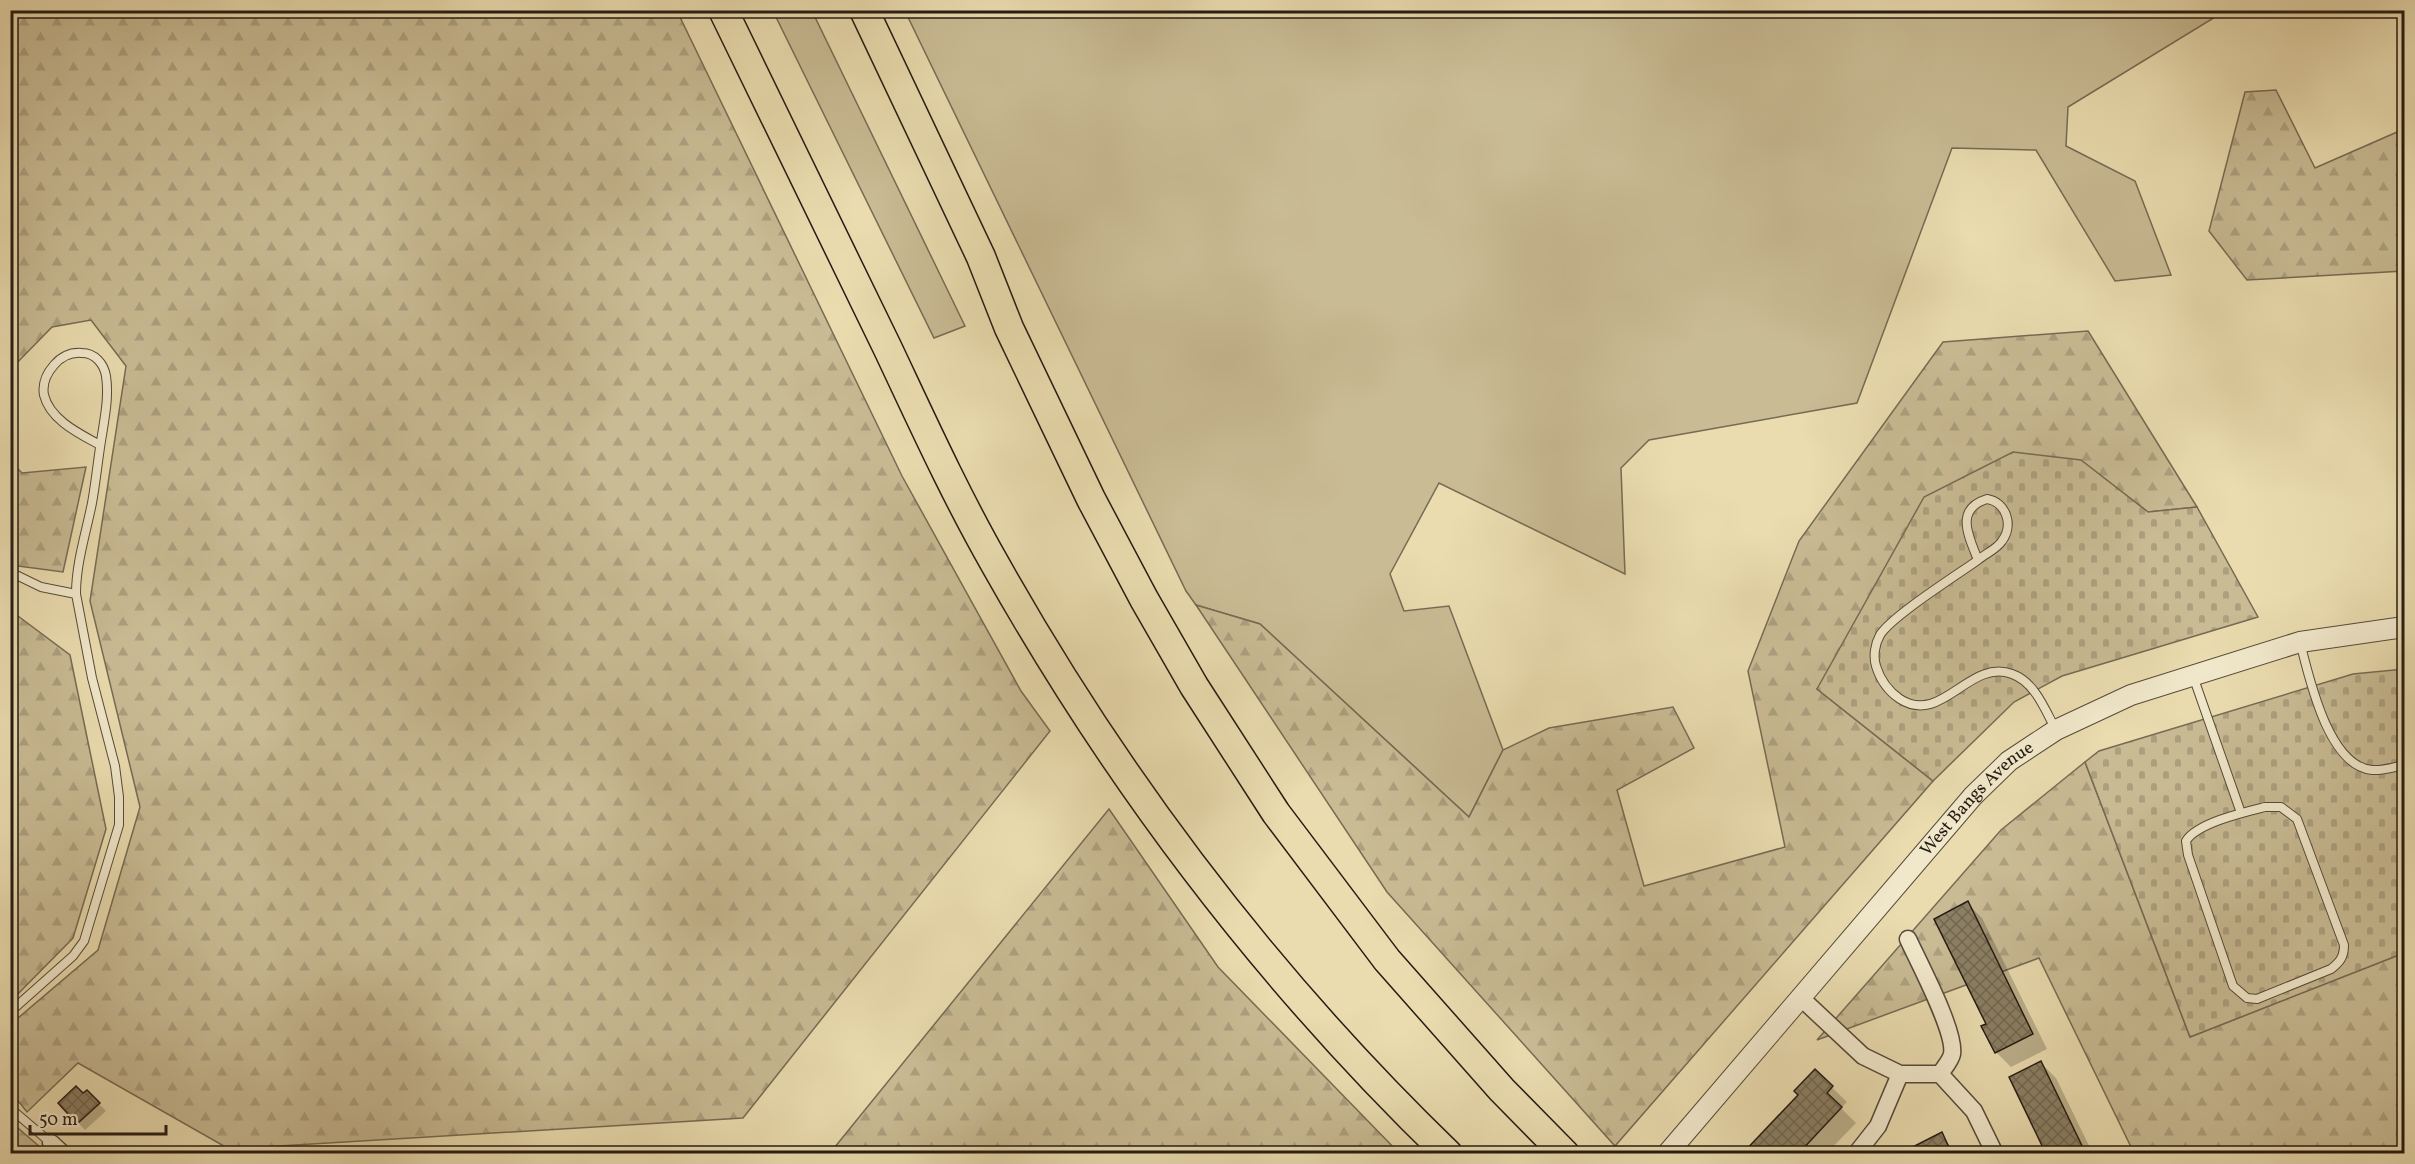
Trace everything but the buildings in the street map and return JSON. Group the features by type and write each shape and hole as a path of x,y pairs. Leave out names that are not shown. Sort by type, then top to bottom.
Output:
{"highway":[{"path":"723,10 963,505 1030,625 1066,683 1151,810 1256,947 1374,1079 1448,1154"},
{"path":"864,10 981,257 1009,328 1086,489 1143,599 1194,686 1276,813 1387,960 1502,1090 1565,1154"}],"street":[{"name":"West Bangs Avenue","path":"1667,1154 1972,796 2009,761 2056,730 2101,706 2300,642 2404,627"},
{"path":"1908,939 1945,1022 1953,1046 1952,1056 1940,1074"},
{"path":"1800,997 1863,1056 1900,1074 1940,1074 1974,1111 1995,1154"},
{"path":"1856,1154 1878,1126 1900,1074"}],"lane":[{"path":"10,1012 73,956 84,941 119,825 115,766 92,678 76,594 76,579 100,445 107,403 106,375 102,365 92,355 85,352 68,354 47,374 43,391 45,399 68,427 100,445"},
{"path":"1978,560 1968,533 1967,518 1970,509 1977,502 1994,500 2002,506 2007,515 2007,527 2002,542 1978,560 1887,627 1875,650 1879,675 1898,698 1921,705 1946,698 1969,680 1986,672 2012,673 2030,686 2056,730"},
{"path":"10,572 41,587 76,594"},
{"path":"2300,642 2321,712 2336,747 2352,763 2371,770 2404,765"},
{"path":"2193,676 2241,813"},
{"path":"2276,806 2289,811 2297,819 2344,945 2344,953 2340,962 2331,969 2257,999 2247,998 2233,986 2188,855 2186,841 2199,829 2241,813 2276,806"},
{"path":"10,1108 57,1148"}],"green space":[{"path":"11,10 677,11 902,476 1021,691 1050,731 743,1118 229,1149 78,1063 27,1112 11,1092 11,1024 98,950 140,807 90,601 126,366 91,320 52,327 11,369"},
{"path":"773,11 812,11 965,326 934,338"},
{"path":"905,11 2225,11 2068,107 2066,146 2135,181 2171,275 2115,281 2036,150 1952,148 1857,403 1649,440 1621,468 1625,574 1439,483 1390,574 1404,611 1449,606 1503,750 1469,817 1260,624 1196,605 1186,591"},
{"path":"2276,90 2315,168 2404,129 2404,271 2247,280 2209,231 2245,92"},
{"path":"2088,331 2197,507 2148,512 2081,461 1817,689 1933,781 1615,1146 1387,892 1196,605 1260,624 1469,817 1503,750 1549,728 1673,707 1694,748 1617,790 1644,886 1785,847 1748,671 1799,541 1943,342"},
{"path":"2013,452 2081,460 2148,512 2197,507 2258,617 2062,676 2014,702 1933,781 1817,689 1924,497"},
{"path":"10,461 22,473 86,467 63,572 11,565"},
{"path":"10,610 70,655 106,829 73,938 11,1001"},
{"path":"2404,669 2404,953 2190,1037 2085,762 2099,751 2353,674"},
{"path":"2085,762 2190,1037 2404,953 2404,1153 2134,1153 2039,958 1817,1040 2001,830"},
{"path":"1109,809 1218,967 1399,1153 830,1153"},
{"path":"11,1122 40,1147 11,1148"}]}
